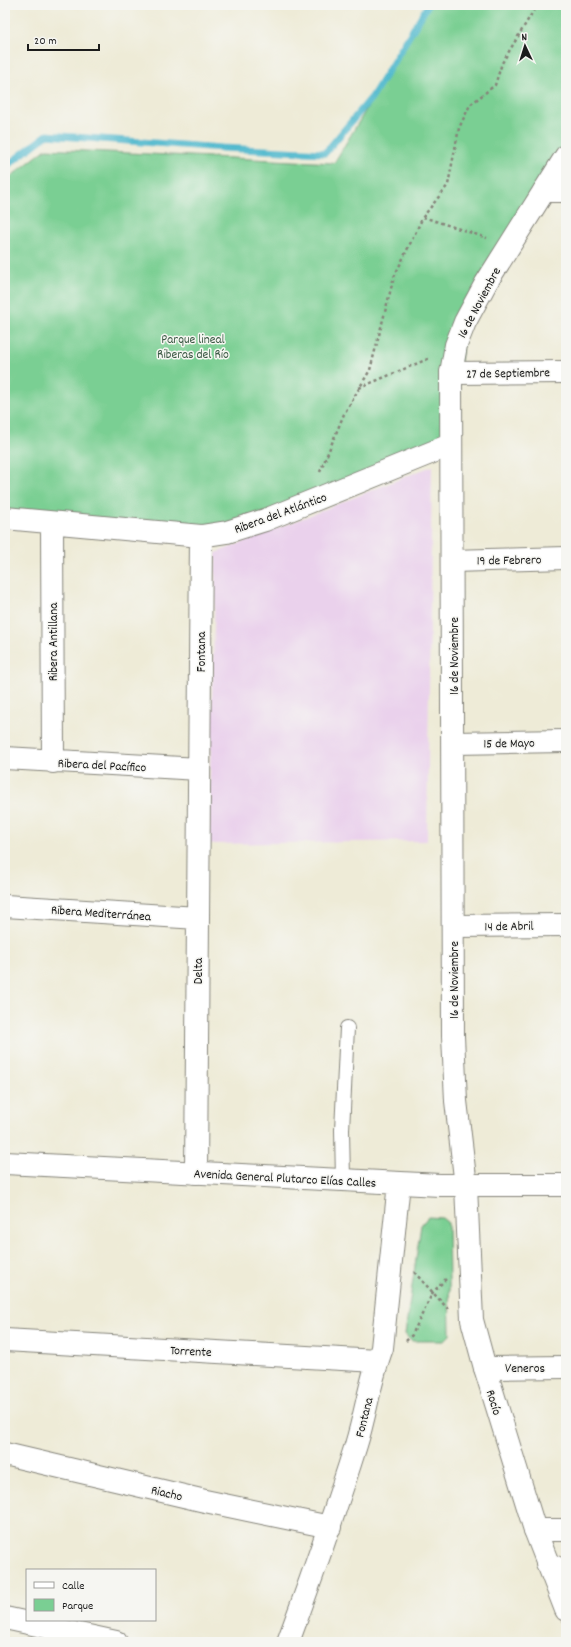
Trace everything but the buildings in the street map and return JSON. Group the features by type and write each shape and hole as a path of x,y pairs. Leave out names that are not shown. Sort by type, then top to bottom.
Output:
{"street":[{"name":"16 de Noviembre","path":"466,1186 456,1101 453,1036 453,743 450,445 451,373 456,345 486,282 566,156"},
{"path":"544,191 566,191"},
{"name":"27 de Septiembre","path":"451,373 566,372"},
{"name":"Ribera del Atlántico","path":"5,518 201,536 227,532 264,520 450,445"},
{"name":"Ribera Antillana","path":"52,523 53,762"},
{"name":"Fontana","path":"199,769 201,536"},
{"name":"19 de Febrero","path":"452,561 566,558"},
{"name":"15 de Mayo","path":"453,743 566,741"},
{"name":"Ribera del Pacífico","path":"5,758 53,762 199,769"},
{"name":"Delta","path":"196,1173 199,769"},
{"name":"Ribera Mediterránea","path":"5,906 198,918"},
{"name":"14 de Abril","path":"453,926 566,924"},
{"name":"Avenida General Plutarco Elías Calles","path":"5,1163 466,1186 566,1185"},
{"name":"Fontana","path":"288,1642 330,1526 357,1444 379,1354 399,1183"},
{"name":"Rocío","path":"466,1186 472,1320 485,1368 535,1530 556,1567 566,1610"},
{"name":"Torrente","path":"5,1340 379,1354"},
{"name":"Veneros","path":"485,1368 566,1367"},
{"name":"Riacho","path":"5,1454 205,1501 330,1526"},
{"path":"535,1530 566,1530"},
{"path":"5,1618 116,1642"}],"lane":[{"path":"343,1180 342,1130 347,1028"}],"path":[{"path":"309,502 323,463 344,414 370,370 394,277 423,217 448,185 459,128 470,105 495,85 502,62 537,5"},
{"path":"423,217 510,245"},
{"path":"359,389 427,360 456,345"},
{"path":"392,1250 433,1292 448,1310"},
{"path":"379,1354 400,1346 412,1335 433,1292 469,1256"}],"shaded area":[{"path":"432,466 427,841 208,844 216,553"}],"green space":[{"name":"Parque lineal Riberas del Río","path":"429,5 566,5 566,156 466,322 450,445 227,532 5,521 5,181 46,149 334,163"},
{"path":"428,1217 442,1218 448,1223 450,1335 444,1341 411,1341 405,1334 421,1225"}],"waterway":[{"path":"5,167 47,135 222,148 325,153 372,97 428,5"}]}
